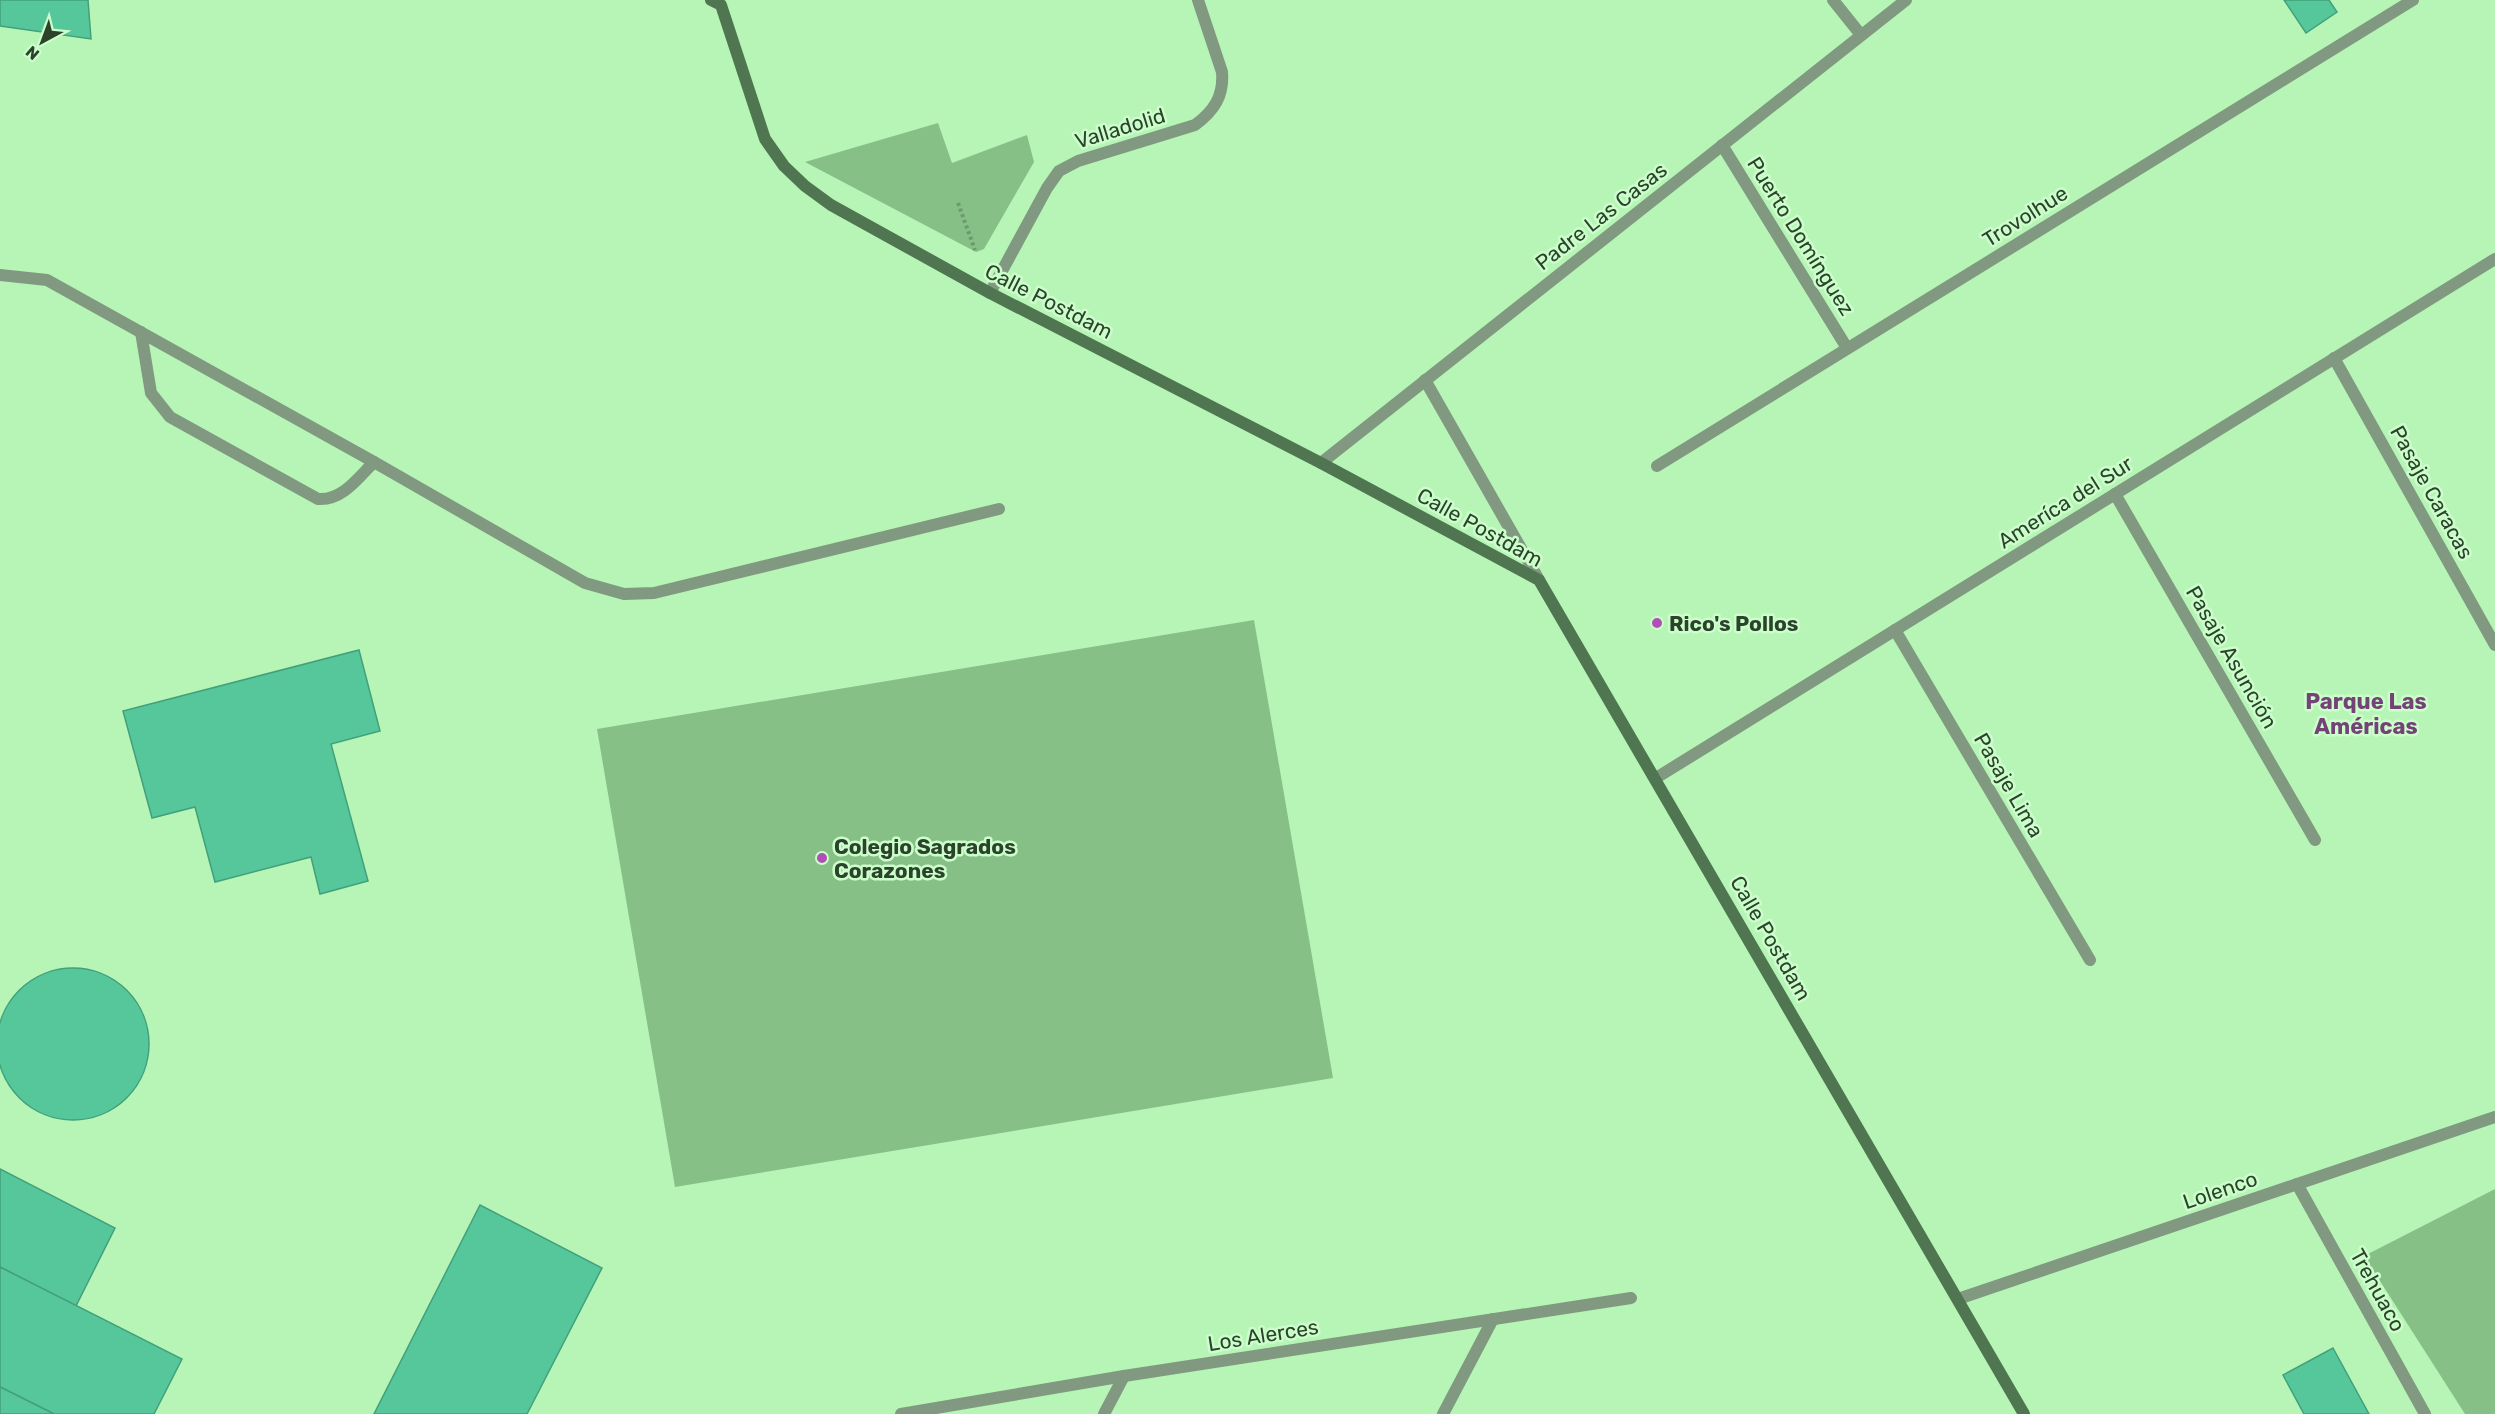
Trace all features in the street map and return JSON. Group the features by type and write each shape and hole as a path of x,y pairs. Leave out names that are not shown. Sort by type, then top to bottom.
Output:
{"street":[{"name":"Valladolid","path":"990,293 1047,188 1059,171 1078,161 1196,125 1210,114 1220,96 1223,84 1222,72 1198,0"},
{"path":"1833,0 1861,35"},
{"name":"Padre Las Casas","path":"1321,463 1906,0"},
{"name":"Trovolhue","path":"1657,466 2413,0"},
{"name":"Calle Postdam","path":"717,2 765,139 784,166 805,186 831,205 990,293 1321,463 1539,580 2024,1414"},
{"name":"Puerto Domínguez","path":"1722,145 1847,348"},
{"name":"Ameríca del Sur","path":"1656,778 2495,259"},
{"path":"0,275 47,280 374,462 585,583 624,594 654,593 999,509"},
{"path":"141,332 151,393 170,417 318,499 328,500 345,491 374,462"},
{"name":"Pasaje Caracas","path":"2334,358 2495,645"},
{"path":"1425,380 1539,580"},
{"name":"Pasaje Asunción","path":"2115,494 2315,840"},
{"name":"Pasaje Lima","path":"1895,630 2090,960"},
{"name":"Lolenco","path":"1958,1299 2495,1117"},
{"name":"Trehuaco","path":"2297,1184 2425,1414"},
{"name":"Los Alerces","path":"901,1414 1124,1376 1631,1298"},
{"path":"1443,1414 1493,1319"},
{"path":"1105,1414 1124,1376"}],"green space":[{"path":"938,123 952,163 1027,135 1034,162 984,249 976,252 805,162"},
{"path":"1254,620 1333,1078 675,1187 597,729"},
{"path":"2495,1189 2495,1414 2465,1414 2364,1256"}],"building":[{"path":"0,0 88,0 91,39 0,26"},
{"path":"2284,0 2329,0 2337,12 2306,33"},
{"path":"359,650 380,731 331,744 368,881 320,894 311,857 215,882 195,807 152,818 123,711"},
{"path":"73,968 102,973 127,990 144,1015 149,1044 144,1073 127,1098 102,1115 73,1120 44,1115 19,1098 2,1073 -3,1044 2,1015 19,990 44,973"},
{"path":"0,1169 115,1228 76,1306 0,1267"},
{"path":"480,1205 602,1268 527,1414 374,1414"},
{"path":"0,1267 182,1359 154,1414 54,1414 0,1387"},
{"path":"2333,1348 2369,1414 2304,1414 2283,1375"},
{"path":"0,1387 54,1414 0,1414"}],"place":[{"name":"Rico's Pollos","path":"1657,623"},
{"name":"Colegio Sagrados Corazones","path":"822,858"}],"district":[{"name":"Parque Las Américas","path":"2366,714"}]}
